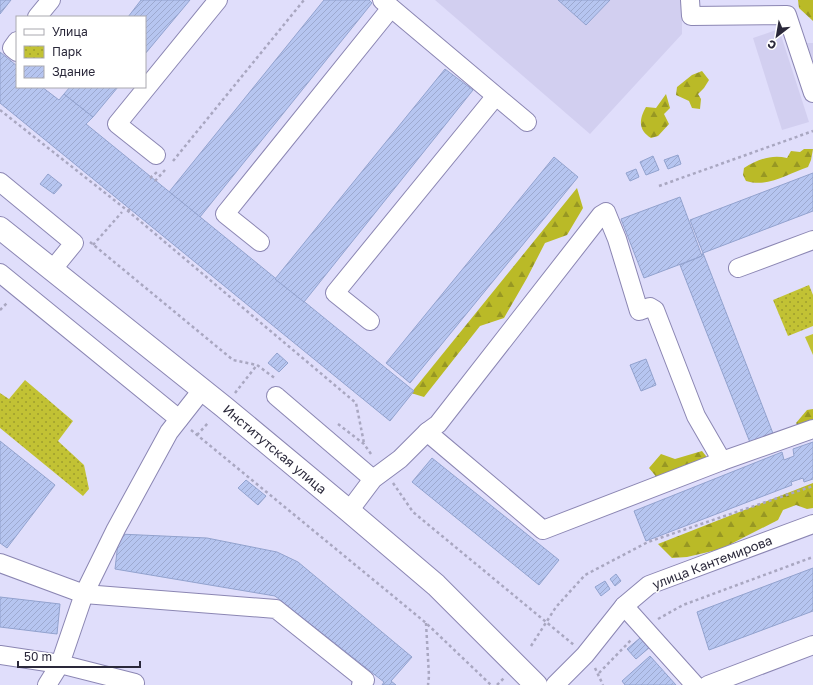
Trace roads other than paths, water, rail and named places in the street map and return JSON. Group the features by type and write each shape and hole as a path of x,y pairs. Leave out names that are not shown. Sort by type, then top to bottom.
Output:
{"main road":[{"name":"Институтская улица","path":"0,228 224,406 436,585 536,685"}],"street":[{"path":"38,16 51,0"},
{"path":"158,161 117,124 218,0"},
{"path":"690,0 691,16 743,8 787,15 813,93"},
{"path":"260,242 225,214 387,4 495,97 527,122"},
{"path":"16,42 12,48 16,51"},
{"path":"370,321 335,293 495,97"},
{"path":"0,182 74,243 52,270"},
{"path":"349,511 373,479 400,459 427,432 438,424 601,215 606,212 617,239 639,311 650,307 656,310 696,416 722,461"},
{"path":"738,268 813,240"},
{"path":"0,274 179,419"},
{"path":"47,685 60,664 84,594 116,529 169,432 202,390"},
{"path":"276,396 373,479"},
{"path":"427,432 542,530 722,461 813,429"},
{"name":"улица Кантемирова","path":"555,685 584,655 624,606 649,585 813,524"},
{"path":"0,562 84,594 276,609 365,680 361,685"},
{"path":"624,606 695,685"},
{"path":"708,685 813,645"},
{"path":"0,655 60,664 137,684"}]}
